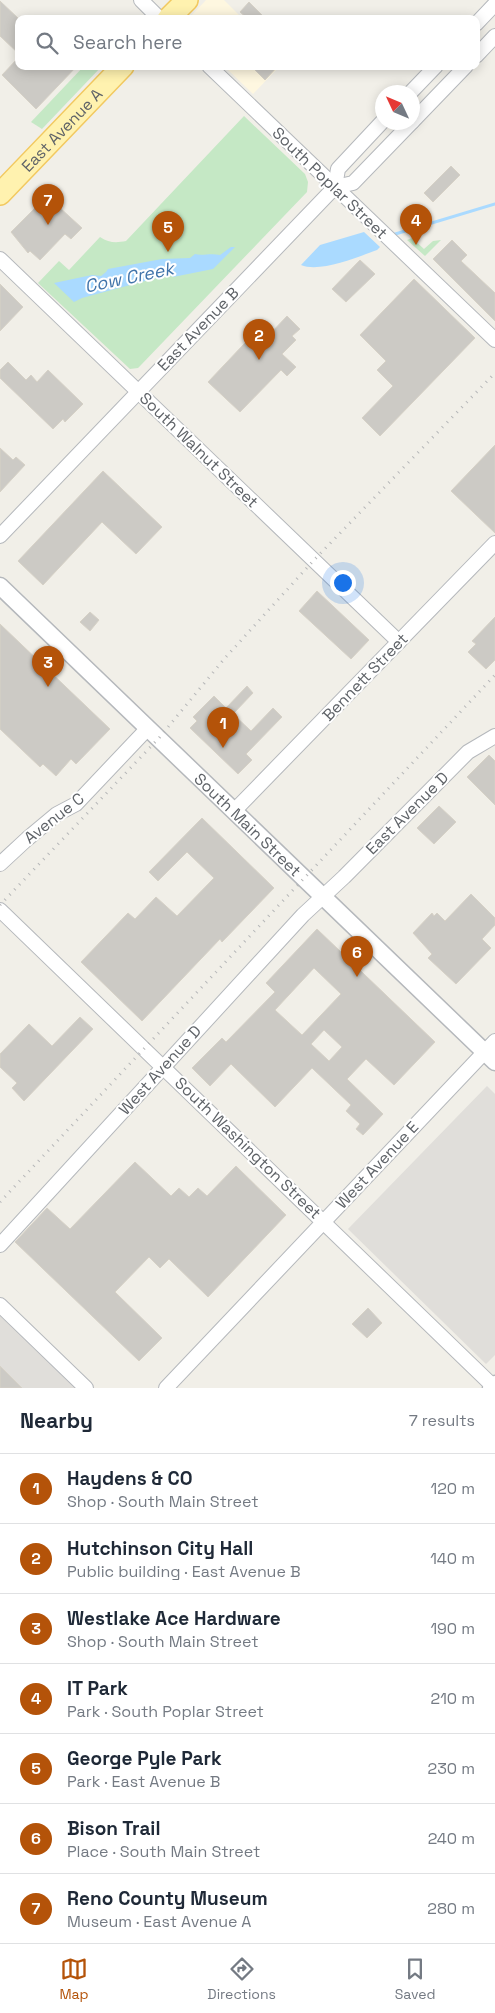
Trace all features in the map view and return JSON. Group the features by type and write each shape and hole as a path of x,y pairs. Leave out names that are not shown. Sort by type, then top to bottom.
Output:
{"main road":[{"path":"172,15 186,0"},
{"name":"East Avenue A","path":"0,194 119,70"}],"street":[{"path":"141,0 156,15"},
{"path":"480,20 495,4"},
{"path":"480,52 495,36"},
{"name":"South Poplar Street","path":"213,70 495,340"},
{"path":"418,85 432,70"},
{"name":"East Avenue B","path":"420,114 462,70"},
{"name":"East Avenue B","path":"335,187 338,169 375,129"},
{"name":"East Avenue B","path":"0,536 335,187 353,183 404,130"},
{"name":"South Walnut Street","path":"0,259 399,642"},
{"name":"Bennett Street","path":"234,811 495,543"},
{"name":"South Main Street","path":"0,586 323,896 491,1051"},
{"name":"Avenue C","path":"0,864 57,814 76,804 148,728"},
{"name":"East Avenue D","path":"323,896 468,752 495,736"},
{"name":"West Avenue D","path":"0,1245 163,1066 303,915 323,896"},
{"name":"South Washington Street","path":"0,910 493,1386"},
{"name":"West Avenue E","path":"166,1388 324,1222 491,1051"},
{"path":"0,1305 86,1388"}],"shaded area":[{"path":"206,0 224,0 239,15 192,15"},
{"path":"228,70 276,70 253,94"},
{"path":"487,1086 495,1094 495,1355 486,1364 348,1229"},
{"path":"0,1315 76,1388 0,1388"}],"green space":[{"path":"80,70 98,70 42,129 31,122"},
{"path":"244,116 305,174 308,182 307,192 138,368 130,369 38,283 59,261 69,270 100,237 113,242 126,241"},
{"path":"412,238 424,249 433,241 441,240 425,256 407,240"}],"water":[{"path":"364,232 380,247 377,250 328,266 309,267 301,265 320,245"},
{"path":"231,247 235,247 213,269 173,277 171,274 82,298 74,302 54,283 92,275 101,276 108,269 162,259 190,258 195,254 220,255"}],"building":[{"path":"0,1 15,15 15,50 0,36"},
{"path":"249,2 262,15 243,15 240,12"},
{"path":"15,61 15,70 73,70 36,109 2,75"},
{"path":"255,70 274,70 265,80"},
{"path":"451,166 460,175 433,202 424,193"},
{"path":"47,196 82,228 71,239 65,234 40,260 30,251 28,253 11,232"},
{"path":"452,240 467,255 461,261 495,293 495,321 433,259"},
{"path":"360,260 375,274 346,302 332,289"},
{"path":"414,279 475,338 380,436 362,418 393,386 377,370 386,361 360,335"},
{"path":"0,284 23,307 0,331"},
{"path":"287,316 300,329 292,336 296,340 282,354 296,367 287,376 281,370 240,412 208,382 261,326 270,334"},
{"path":"8,362 26,380 31,375 37,382 48,370 83,404 65,422 63,419 53,429 0,378 0,370"},
{"path":"495,445 495,533 451,491"},
{"path":"0,448 13,460 16,457 25,465 0,492"},
{"path":"103,471 162,527 136,554 102,522 43,585 18,561"},
{"path":"317,591 369,640 351,659 299,611"},
{"path":"90,612 99,620 90,631 80,622"},
{"path":"495,617 495,660 486,669 468,652 476,644 472,641"},
{"path":"0,624 110,729 76,764 71,759 56,776 43,764 40,767 0,729"},
{"path":"247,686 253,693 233,714 251,731 273,708 282,717 246,754 252,760 238,774 190,728 197,721 193,717 214,696 226,708"},
{"path":"489,755 495,761 495,805 467,777"},
{"path":"439,806 456,822 434,844 417,828"},
{"path":"202,818 274,888 222,942 220,939 142,1021 81,962 128,913 135,919 156,897 177,916 214,878 187,852 158,881 149,872"},
{"path":"471,894 495,918 495,925 482,939 491,948 456,984 428,958 432,954 413,933 432,913 434,916 437,913 445,921"},
{"path":"317,929 435,1042 394,1085 366,1059 347,1079 383,1114 363,1135 356,1129 360,1124 346,1111 351,1105 312,1068 275,1107 231,1064 210,1086 192,1068 222,1038 226,1042 275,992 266,983","holes":["314,968 341,994 302,1035 275,1010","324,1030 342,1047 329,1061 311,1044"]},
{"path":"80,1017 93,1029 24,1101 12,1088 17,1083 0,1067 0,1054 29,1024 52,1046"},
{"path":"135,1162 171,1196 179,1188 189,1197 198,1188 207,1196 236,1166 286,1215 208,1297 169,1259 160,1268 149,1257 115,1292 162,1338 139,1361 15,1242 47,1208 70,1229"},
{"path":"368,1308 382,1323 367,1338 352,1324"},
{"path":"0,1366 22,1388 0,1388"}],"waterway":[{"name":"Cow Creek","path":"392,235 495,204"}],"railway":[{"path":"0,905 159,738 225,658 314,560 495,373"},
{"path":"0,1202 495,675"}],"place":[{"name":"Reno County Museum","path":"48,225"},
{"name":"IT Park","path":"416,245"},
{"name":"George Pyle Park","path":"168,252"},
{"name":"Hutchinson City Hall","path":"259,360"},
{"name":"Westlake Ace Hardware","path":"48,687"},
{"name":"Haydens & CO","path":"223,748"},
{"name":"Bison Trail","path":"357,977"}]}
